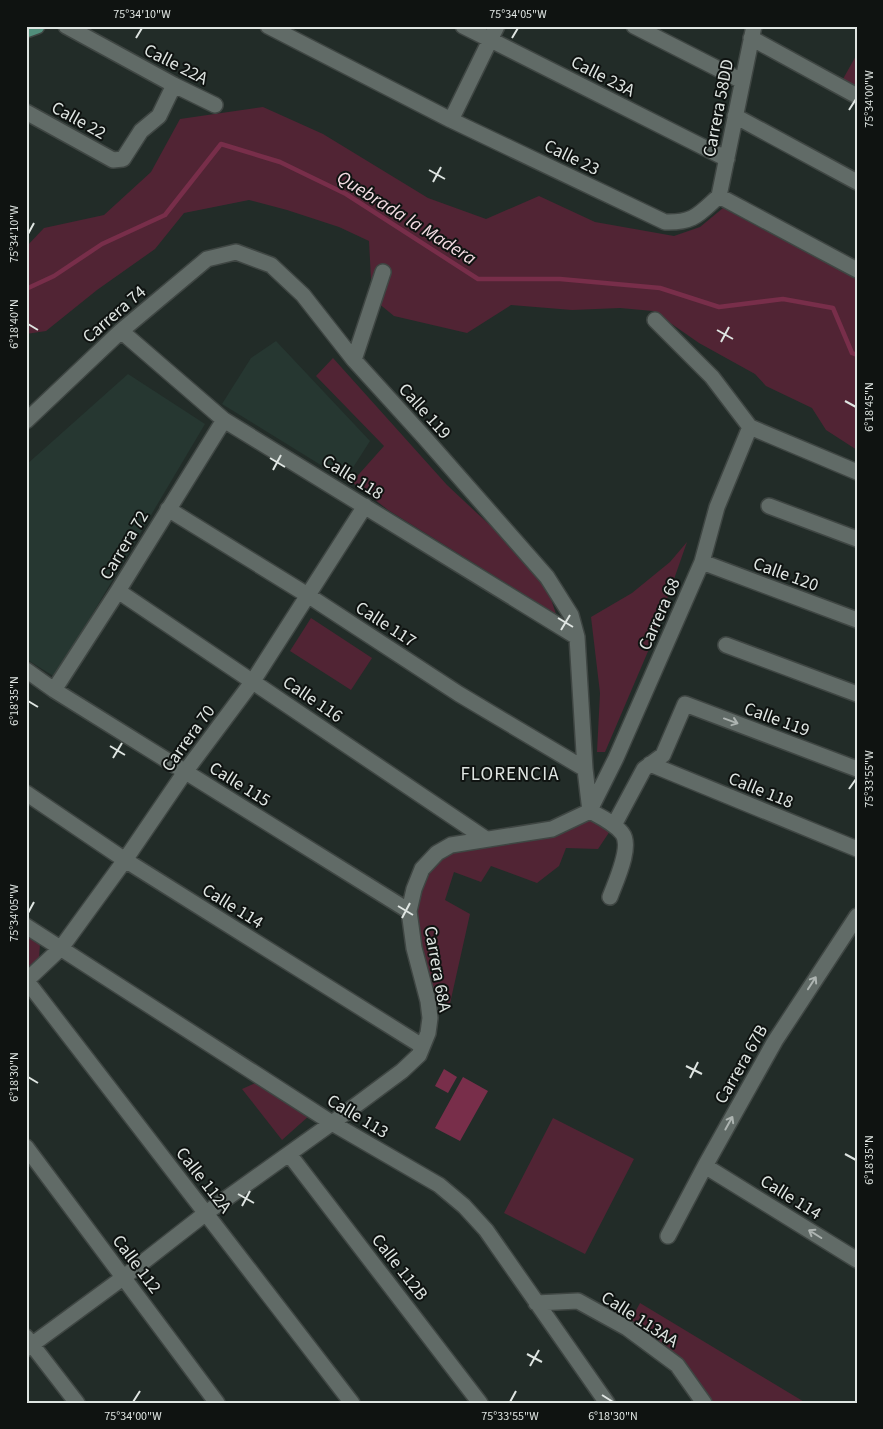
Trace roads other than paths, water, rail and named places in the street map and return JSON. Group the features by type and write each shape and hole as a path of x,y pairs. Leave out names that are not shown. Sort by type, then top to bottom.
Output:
{"main road":[{"path":"26,30 37,26"}],"street":[{"name":"Calle 22A","path":"66,26 174,85 215,105"},
{"name":"Calle 23","path":"268,26 451,120 665,222 679,223 694,218 719,196"},
{"name":"Calle 23A","path":"463,26 726,159"},
{"path":"451,120 497,26"},
{"path":"634,26 742,81"},
{"path":"752,32 857,96"},
{"name":"Carrera 58DD","path":"719,196 752,32"},
{"name":"Calle 22","path":"26,112 113,160 123,159 141,131 159,116 174,85"},
{"path":"735,116 857,182"},
{"path":"719,196 857,270"},
{"name":"Carrera 74","path":"26,420 121,331 207,259 236,252"},
{"name":"Calle 119","path":"236,252 271,265 303,296 354,360 547,577 571,615 577,637"},
{"path":"354,360 383,272"},
{"path":"656,320 712,377 750,427 857,472"},
{"name":"Calle 118","path":"121,331 224,420 577,637"},
{"name":"Carrera 72","path":"54,690 224,420"},
{"name":"Carrera 68","path":"590,811 616,758 702,562 717,507 750,427"},
{"name":"Carrera 70","path":"26,980 61,948 125,860 185,772 253,681 365,506"},
{"path":"769,506 857,539"},
{"name":"Calle 117","path":"168,509 309,596 460,694 585,769"},
{"name":"Calle 120","path":"702,562 857,620"},
{"name":"Calle 116","path":"118,591 486,839"},
{"path":"577,637 585,769 590,811 619,830 626,849 610,897"},
{"path":"726,645 857,694"},
{"name":"Calle 115","path":"26,670 54,690 410,911"},
{"name":"Calle 119","path":"650,764 663,755 685,704 857,769"},
{"path":"619,830 644,769 650,764"},
{"name":"Calle 118","path":"650,764 857,850"},
{"name":"Calle 114","path":"26,793 125,860 422,1046"},
{"name":"Carrera 68A","path":"28,1343 124,1278 206,1213 402,1071 419,1055 428,1033 430,1018 428,1001 414,948 410,911 414,889 422,869 437,853 451,845 552,829 590,811"},
{"name":"Carrera 67B","path":"668,1236 775,1040 857,916"},
{"name":"Calle 113","path":"26,926 332,1123 439,1186 464,1206 486,1230 607,1403"},
{"name":"Calle 112A","path":"26,980 352,1403"},
{"name":"Calle 112","path":"26,1147 217,1403"},
{"name":"Calle 112B","path":"289,1154 480,1403"},
{"name":"Calle 114","path":"705,1166 857,1260"},
{"name":"Calle 113AA","path":"536,1303 578,1301 627,1328 676,1365 704,1403"},
{"path":"28,1343 78,1403"}],"waterway":[{"name":"Quebrada la Madera","path":"26,289 54,276 102,244 165,215 221,144 280,162 346,194 478,279 560,279 660,288 719,307 783,299 833,308 852,353 857,355"}],"district":[{"name":"FLORENCIA","path":"510,773"}]}
